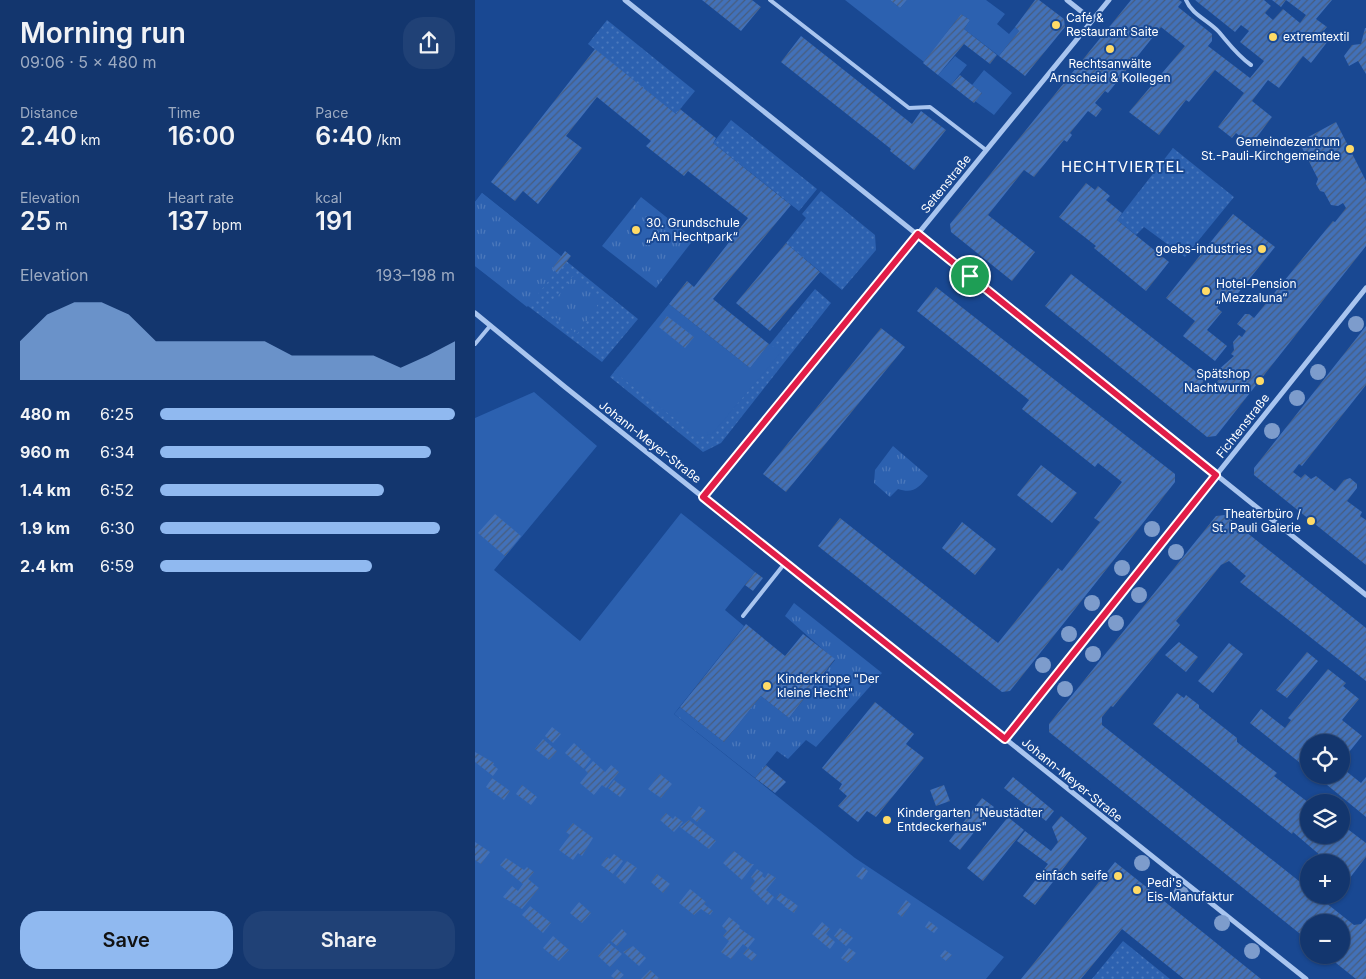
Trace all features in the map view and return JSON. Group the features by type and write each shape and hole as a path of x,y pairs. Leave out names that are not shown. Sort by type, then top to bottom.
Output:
{"street":[{"path":"625,0 1366,595"},
{"path":"1067,0 1092,20"},
{"name":"Seitenstraße","path":"703,497 1109,0"},
{"name":"Fichtenstraße","path":"1005,739 1366,288"},
{"name":"Johann-Meyer-Straße","path":"475,313 1306,979"}],"lane":[{"path":"770,0 909,108 930,107 987,150"},
{"path":"1185,0 1189,8 1218,31 1235,54 1251,65"},
{"path":"475,344 490,326"},
{"path":"743,616 785,563"}],"green space":[{"path":"845,0 890,0 900,8 907,0 986,0 1005,14 997,24 1009,34 1015,27 1019,31 999,56 964,29 970,20 961,14 924,62"},
{"path":"607,20 695,91 676,114 588,44"},
{"path":"955,56 967,65 951,85 938,75"},
{"path":"984,70 1012,93 994,115 975,101 982,93 972,85"},
{"path":"731,120 817,189 799,211 713,143"},
{"path":"1173,148 1234,197 1185,257 1144,227 1136,235 1117,220"},
{"path":"821,191 875,235 876,250 842,290 786,243 806,218 802,214"},
{"path":"482,193 638,319 602,362 475,266 475,202"},
{"path":"482,193 566,260 527,307 475,266 475,202"},
{"path":"641,197 694,239 656,288 602,246"},
{"path":"573,276 603,299 577,334 547,311"},
{"path":"815,289 831,303 721,443 703,452 610,377 618,367 703,426"},
{"path":"669,304 750,368 769,344 781,352 712,434 699,437 614,372"},
{"path":"534,392 597,446 494,570 580,641 681,513 755,572 725,610 744,626 674,714 855,858 1004,957 986,979 475,979 475,418"},
{"path":"893,446 928,476 915,489 908,491 898,489 890,497 874,483 875,470"},
{"path":"794,603 882,673 816,747 806,740 788,759 777,751 755,778 674,714 680,707 724,742 761,696 789,718 835,660 785,616"},
{"path":"1123,941 1170,979 1092,979"}],"building":[{"path":"702,0 752,0 761,7 741,31"},
{"path":"890,0 907,0 900,8"},
{"path":"1035,0 1039,0 1064,19 1065,27 1025,76 999,56 1019,31 1015,27"},
{"path":"1131,0 1179,0 1182,2 1178,7 1212,34 1212,41 1208,46 1250,78 1264,61 1240,42 1249,31 1241,25 1235,32 1195,0 1264,0 1271,6 1265,13 1273,20 1283,9 1300,23 1306,15 1286,0 1332,0 1316,19 1327,27 1320,35 1328,41 1311,63 1303,56 1279,88 1268,80 1252,101 1272,117 1251,145 1236,133 1232,138 1218,127 1244,93 1215,70 1189,102 1186,100 1159,135 1129,112 1185,46 1161,27 1108,93 1105,91 1095,103 1102,109 1096,117 1088,111 1070,133 1072,135 1067,142 1064,140 1034,177 1024,170 988,215 1035,252 1012,281 951,232 950,224"},
{"path":"1272,0 1286,0 1281,7"},
{"path":"961,14 970,20 964,29 997,55 990,64 964,44 938,75 923,63"},
{"path":"1365,28 1366,74 1358,61 1349,66 1344,56 1352,45 1361,44"},
{"path":"801,36 912,124 921,111 946,130 914,170 890,151 891,149 781,62"},
{"path":"595,49 676,114 680,109 716,138 713,143 791,205 713,299 769,344 750,368 669,304 687,281 694,287 748,218 688,171 684,176 646,146 651,141 597,97 566,136 582,148 538,204 523,191 515,201 491,182"},
{"path":"960,75 982,93 974,103 951,85"},
{"path":"1336,122 1366,181 1366,246 1216,436 1207,437 1045,306 1071,274 1200,375 1198,377 1204,381 1198,388 1205,394 1212,393 1219,384 1217,382 1220,378 1217,371 1234,356 1231,354 1234,350 1233,342 1239,335 1242,337 1246,331 1237,324 1245,314 1249,314 1254,318 1333,221 1335,222 1346,208 1343,203 1338,206 1331,205 1324,192 1320,191 1316,184 1318,179 1299,142"},
{"path":"1086,183 1095,190 1098,186 1110,196 1106,200 1122,213 1117,220 1169,262 1146,291 1094,248 1096,246 1059,217"},
{"path":"1233,214 1275,247 1231,302 1225,297 1217,308 1222,312 1207,330 1227,346 1215,361 1183,336 1195,321 1166,298"},
{"path":"786,243 820,272 770,331 736,303"},
{"path":"565,251 571,256 558,273 552,269"},
{"path":"936,287 1175,474 1175,482 1010,691 1002,692 818,546 840,518 998,643 1058,568 1062,571 1100,522 1094,518 1122,482 1098,463 1095,467 1022,409 1029,400 917,311"},
{"path":"667,316 694,337 685,348 659,327"},
{"path":"1366,326 1366,385 1302,466 1299,464 1293,472 1301,478 1305,474 1311,479 1316,476 1335,491 1344,480 1350,478 1357,484 1357,488 1347,501 1362,512 1360,516 1366,520 1366,565 1254,475 1254,468"},
{"path":"881,328 905,347 786,492 763,474"},
{"path":"1041,465 1077,493 1052,523 1017,495"},
{"path":"495,514 521,536 505,556 478,533"},
{"path":"1225,515 1366,628 1366,681 1240,582 1246,576 1229,561 1221,565 1176,621 1180,625 1113,707 1111,706 1102,717 1102,725 1300,882 1300,904 1327,904 1340,914 1300,914 1300,934 1049,732 1049,724 1216,516"},
{"path":"962,522 996,549 975,575 942,548"},
{"path":"755,572 763,578 753,591 745,585"},
{"path":"746,624 785,656 803,634 835,659 789,718 761,696 724,742 680,707"},
{"path":"1179,642 1198,657 1186,672 1165,655"},
{"path":"1229,643 1243,654 1213,693 1198,681"},
{"path":"1307,652 1318,661 1287,698 1276,690"},
{"path":"1328,669 1346,683 1343,686 1359,699 1342,720 1362,736 1350,751 1350,734 1300,734 1300,763 1250,723 1261,709 1285,728 1291,720 1288,718"},
{"path":"1177,693 1184,698 1186,695 1199,705 1199,708 1237,738 1237,742 1277,773 1274,776 1300,796 1300,838 1293,832 1292,834 1153,724"},
{"path":"875,702 914,734 906,744 924,758 876,817 867,811 858,822 838,806 847,796 839,789 842,784 822,768"},
{"path":"552,727 561,734 553,743 545,736"},
{"path":"543,739 557,751 549,760 535,749"},
{"path":"574,743 591,759 584,769 565,753"},
{"path":"475,752 494,763 493,765 498,769 493,776 475,762"},
{"path":"593,761 605,772 611,765 619,772 606,788 602,785 594,795 580,783 588,773 585,770"},
{"path":"766,765 786,782 775,793 755,778"},
{"path":"660,774 672,784 661,798 648,789"},
{"path":"1350,774 1361,783 1366,777 1366,817 1350,804 1350,794 1338,794 1326,784 1350,784"},
{"path":"1013,777 1054,811 1046,821 1004,788"},
{"path":"492,778 510,791 504,800 486,787"},
{"path":"614,780 626,789 620,797 608,788"},
{"path":"522,785 537,797 531,805 516,794"},
{"path":"944,785 950,801 936,806 930,790"},
{"path":"982,798 994,807 960,850 949,841"},
{"path":"699,806 706,811 697,822 691,817"},
{"path":"666,813 673,819 675,816 683,822 674,832 660,820"},
{"path":"1061,816 1087,838 1035,905 1023,896 1048,864 1017,841 1025,831 1051,851 1058,842 1052,827"},
{"path":"1008,817 1024,830 983,881 967,868"},
{"path":"689,820 716,841 709,849 680,827"},
{"path":"573,823 593,838 582,856 578,853 573,860 559,850 570,835 566,832"},
{"path":"1350,831 1366,843 1366,857 1350,878 1350,854 1319,854 1307,844 1350,844"},
{"path":"475,842 490,852 481,864 475,860"},
{"path":"734,851 751,864 754,864 742,880 723,863"},
{"path":"614,854 623,861 613,874 601,865 607,857 610,859"},
{"path":"506,858 524,870 527,867 534,872 528,879 539,888 522,909 503,897 512,886 518,891 523,884 500,865"},
{"path":"627,861 637,868 625,884 616,876"},
{"path":"1115,862 1261,979 1184,979 1122,929 1081,979 1021,979"},
{"path":"863,867 868,871 862,880 856,876"},
{"path":"757,869 763,873 762,876 765,878 768,873 776,878 766,890 774,897 768,905 750,888 755,881 751,877"},
{"path":"657,874 670,884 663,893 651,882"},
{"path":"690,889 706,902 704,904 713,911 710,915 701,909 694,915 679,903"},
{"path":"780,893 788,899 784,905 776,899"},
{"path":"789,899 798,906 794,913 784,906"},
{"path":"906,900 911,904 902,917 897,913"},
{"path":"579,902 591,913 582,923 570,913"},
{"path":"530,906 551,923 543,933 522,915"},
{"path":"729,917 740,926 739,928 755,939 748,948 743,944 731,959 721,952 729,941 723,936 727,931 722,926"},
{"path":"1366,918 1366,979 1356,979 1337,964 1350,964 1350,922 1354,925 1361,924"},
{"path":"929,921 938,928 934,933 925,927"},
{"path":"822,922 830,929 826,934 835,942 830,949 812,934"},
{"path":"840,928 853,938 846,946 834,936"},
{"path":"622,929 627,934 617,946 611,941"},
{"path":"553,936 569,950 559,961 543,948"},
{"path":"609,943 622,954 610,967 598,956"},
{"path":"633,946 646,958 639,966 623,952"},
{"path":"748,948 757,955 752,961 743,954"},
{"path":"849,948 856,953 848,963 841,958"},
{"path":"945,950 952,955 946,961 940,956"},
{"path":"617,969 624,975 620,979 615,979 611,976"},
{"path":"650,970 660,979 641,979"}],"place":[{"name":"Café & Restaurant Saite","path":"1056,25"},
{"name":"extremtextil","path":"1273,37"},
{"name":"Rechtsanwälte Arnscheid & Kollegen","path":"1110,49"},
{"name":"Gemeindezentrum St.-Pauli-Kirchgemeinde","path":"1350,149"},
{"name":"30. Grundschule „Am Hechtpark“","path":"636,230"},
{"name":"goebs-industries","path":"1262,249"},
{"name":"Hotel-Pension „Mezzaluna“","path":"1206,291"},
{"name":"Spätshop Nachtwurm","path":"1260,381"},
{"name":"Theaterbüro / St. Pauli Galerie","path":"1311,521"},
{"name":"Kinderkrippe \"Der kleine Hecht\"","path":"767,686"},
{"name":"Kindergarten \"Neustädter Entdeckerhaus\"","path":"887,820"},
{"name":"einfach seife","path":"1118,876"},
{"name":"Pedi's Eis-Manufaktur","path":"1137,890"}],"district":[{"name":"HECHTVIERTEL","path":"1123,167"}],"route":[{"path":"918,234 970,276 1216,475 1005,739 703,497 918,234"}]}
